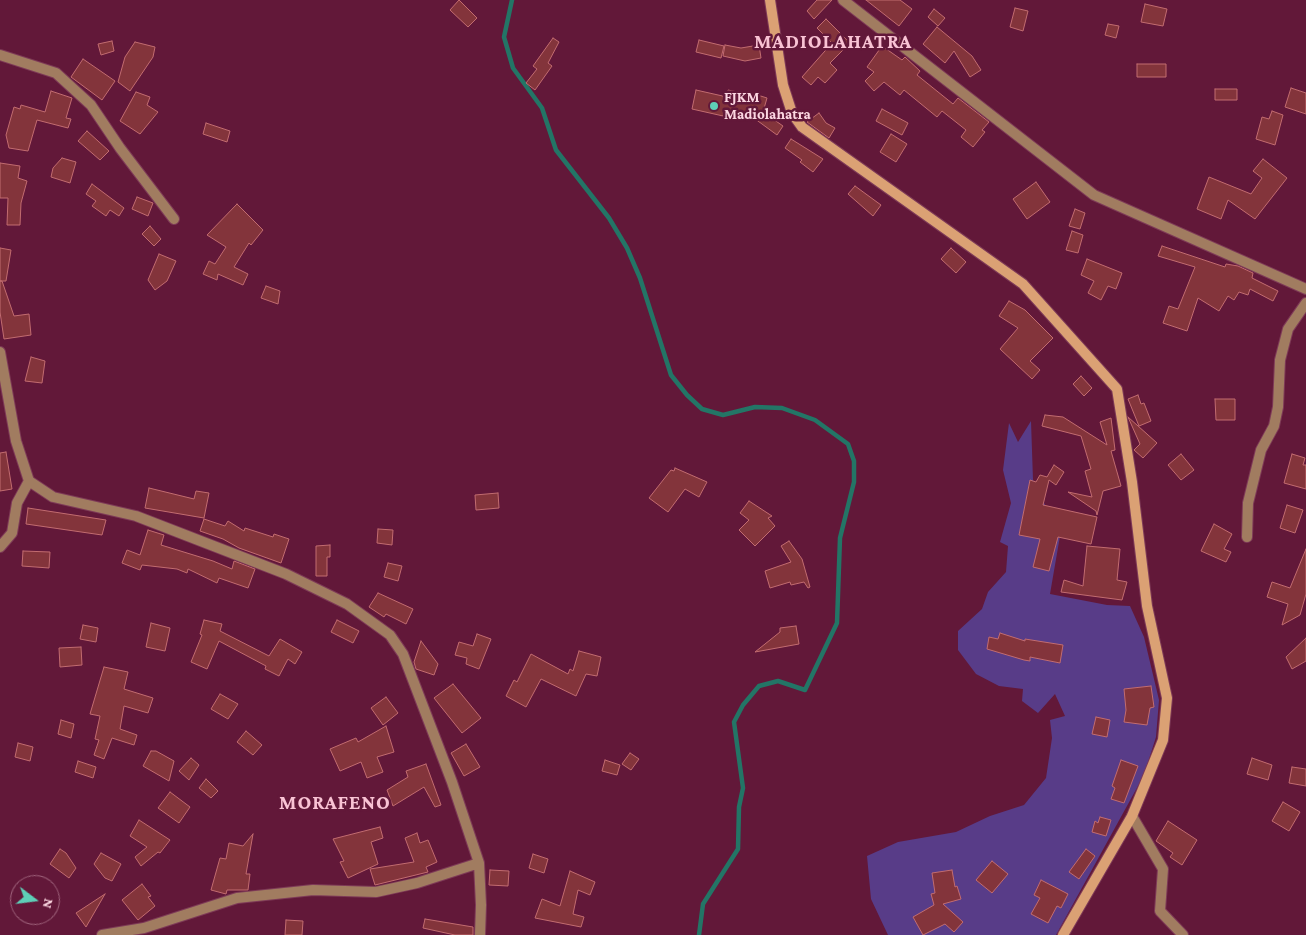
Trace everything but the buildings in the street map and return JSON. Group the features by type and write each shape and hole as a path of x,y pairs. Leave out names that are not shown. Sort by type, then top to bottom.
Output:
{"street":[{"path":"770,0 783,85 792,113 802,127 1023,284 1117,389 1132,482 1147,606 1167,698 1163,740 1132,816 1063,935"},
{"path":"843,0 1094,195 1306,289"},
{"path":"0,55 56,73 91,105 120,148 174,219"},
{"path":"1247,537 1248,503 1261,450 1274,426 1278,407 1280,360 1288,329 1306,303"},
{"path":"0,352 16,441 29,481 53,497 136,516 286,574 347,604 390,635 406,662 452,782 479,863 480,935"},
{"path":"0,547 12,532 17,503 29,481"},
{"path":"1132,816 1163,869 1160,911 1183,935"},
{"path":"102,935 144,928 237,898 313,890 376,892 417,883 479,863"}],"shaded area":[{"path":"1031,421 1033,480 1060,536 1050,594 1107,605 1130,606 1144,637 1159,700 1156,737 1144,775 1056,935 888,935 871,899 867,856 898,842 956,832 990,816 1024,805 1046,778 1052,738 1050,720 1065,716 1055,694 1038,713 1022,701 1023,689 999,686 976,674 958,650 958,631 982,609 988,592 1006,572 1008,546 1000,542 1011,503 1003,470 1009,423 1018,442"}],"waterway":[{"path":"512,0 504,37 513,68 542,108 556,150 609,218 627,248 640,278 671,375 687,395 702,409 723,415 755,407 782,408 815,420 848,444 854,461 854,482 840,538 837,623 805,690 778,681 759,686 743,705 734,722 743,788 739,807 738,849 703,904 699,935"}],"place":[{"name":"FJKM Madiolahatra","path":"714,106"}],"district":[{"name":"MADIOLAHATRA","path":"833,42"},
{"name":"MORAFENO","path":"335,803"}]}
